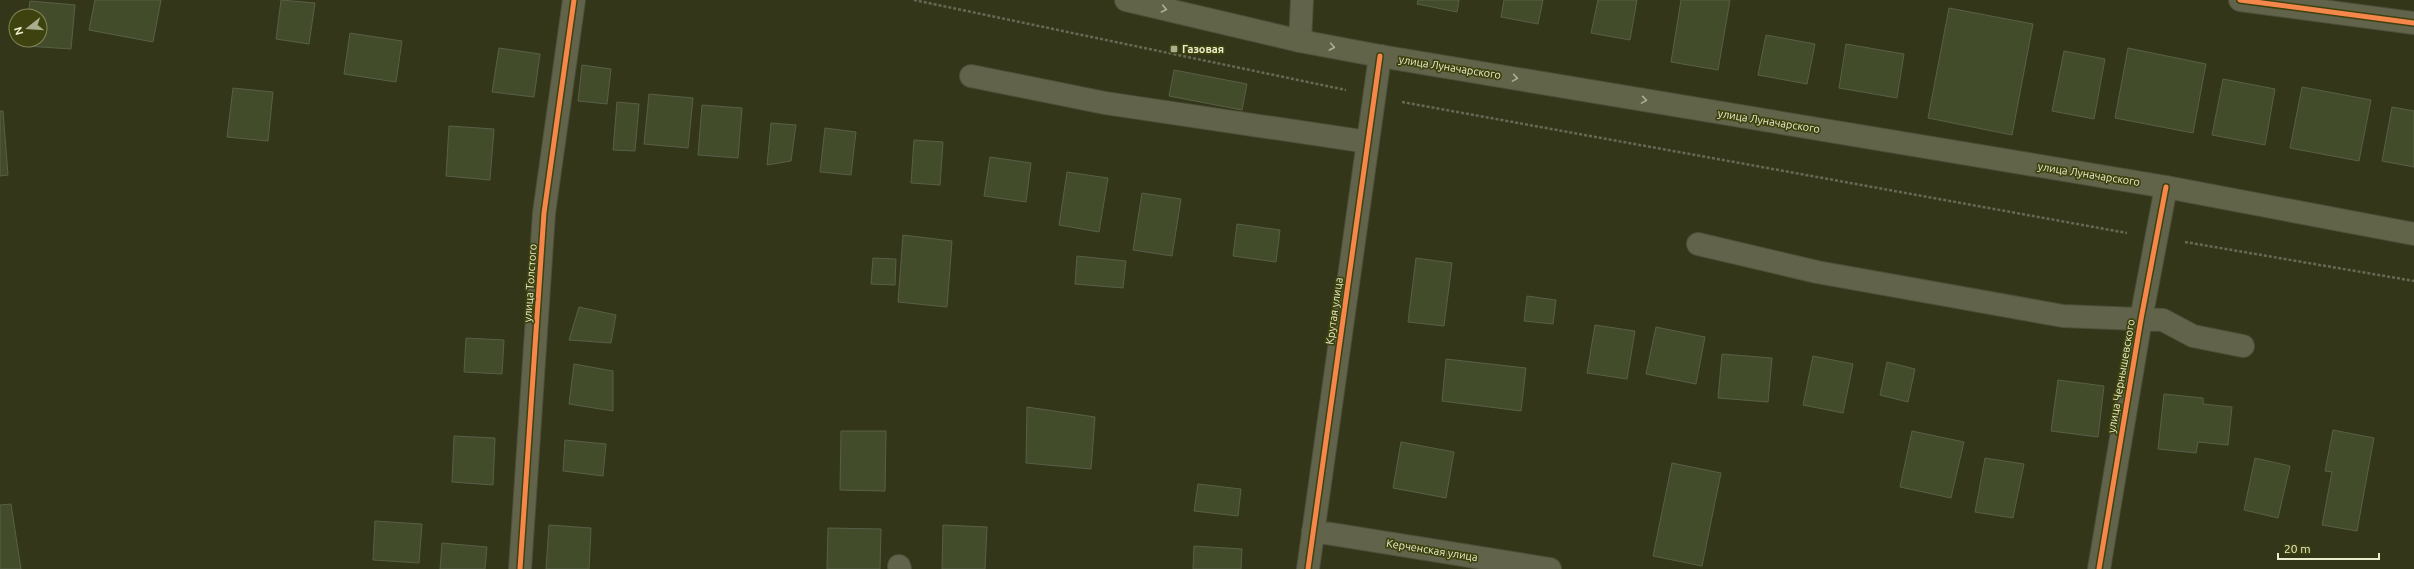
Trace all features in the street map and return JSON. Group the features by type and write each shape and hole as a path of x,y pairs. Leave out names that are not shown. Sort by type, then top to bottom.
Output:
{"main road":[{"name":"улица Луначарского","path":"1126,0 1300,41 1380,56 2166,187 2414,234"}],"street":[{"name":"улица Толстого","path":"520,569 544,213 574,0"},
{"path":"1300,41 1302,0"},
{"path":"2240,0 2414,23"},
{"name":"Крутая улица","path":"1308,569 1380,56"},
{"path":"971,76 1105,103 1368,142"},
{"name":"улица Чернышевского","path":"2098,569 2141,319 2166,187"},
{"path":"1698,244 1817,272 2063,316 2163,320 2193,336 2243,346"},
{"name":"Керченская улица","path":"1313,531 1550,569"}],"path":[{"path":"914,0 1375,96 1732,163 2156,238 2414,281"}],"building":[{"path":"95,0 161,0 153,42 89,30"},
{"path":"281,0 315,3 309,44 276,39"},
{"path":"1418,0 1459,0 1457,12 1417,4"},
{"path":"1504,0 1543,0 1538,24 1501,17"},
{"path":"1598,0 1637,0 1630,40 1591,33"},
{"path":"1681,0 1730,0 1718,70 1671,62"},
{"path":"30,1 75,5 71,49 48,47 48,8 29,8"},
{"path":"1949,8 2033,24 2012,135 1928,118"},
{"path":"350,33 402,41 396,82 344,74"},
{"path":"1766,35 1815,44 1807,84 1758,75"},
{"path":"1846,44 1904,54 1897,98 1839,88"},
{"path":"499,48 540,54 534,97 492,92"},
{"path":"2128,48 2206,64 2193,133 2115,118"},
{"path":"2064,51 2105,59 2094,119 2052,111"},
{"path":"582,65 611,69 607,104 578,101"},
{"path":"1174,70 1247,84 1242,110 1169,96"},
{"path":"2223,79 2275,89 2265,145 2212,135"},
{"path":"2302,87 2371,100 2359,161 2290,148"},
{"path":"233,88 273,92 268,141 227,137"},
{"path":"649,94 693,98 688,148 644,144"},
{"path":"617,102 639,104 635,151 613,150"},
{"path":"702,105 742,108 738,158 698,155"},
{"path":"2392,107 2414,111 2414,167 2382,161"},
{"path":"0,111 3,111 8,175 0,176"},
{"path":"771,123 796,125 791,161 767,165"},
{"path":"449,126 494,129 490,180 446,176"},
{"path":"825,128 856,132 851,175 820,172"},
{"path":"914,140 943,142 940,185 911,183"},
{"path":"990,157 1031,163 1026,202 984,196"},
{"path":"1067,172 1108,178 1099,232 1059,225"},
{"path":"1142,193 1181,199 1172,256 1133,250"},
{"path":"1237,224 1280,230 1276,262 1233,256"},
{"path":"903,235 952,241 947,307 898,302"},
{"path":"1077,256 1126,261 1123,288 1075,284"},
{"path":"873,258 896,259 895,285 871,284"},
{"path":"1416,258 1452,263 1444,326 1408,322"},
{"path":"1527,296 1556,300 1553,324 1524,321"},
{"path":"579,307 616,315 611,343 569,340"},
{"path":"1595,325 1635,331 1627,379 1587,373"},
{"path":"1656,327 1705,337 1696,384 1646,374"},
{"path":"466,338 504,340 502,374 464,372"},
{"path":"1722,354 1772,358 1768,402 1718,398"},
{"path":"1813,356 1853,364 1843,413 1803,405"},
{"path":"1446,359 1526,368 1521,411 1442,401"},
{"path":"1887,362 1915,369 1908,402 1880,395"},
{"path":"574,364 613,371 613,411 569,404"},
{"path":"2058,380 2104,386 2098,437 2051,431"},
{"path":"2164,394 2203,398 2203,404 2232,407 2228,445 2198,442 2196,453 2158,449"},
{"path":"1027,407 1095,417 1091,469 1026,463"},
{"path":"2333,430 2374,438 2357,531 2322,525 2332,472 2325,471"},
{"path":"841,431 886,431 885,491 840,490"},
{"path":"1912,431 1964,442 1951,498 1900,487"},
{"path":"454,436 495,438 493,485 452,482"},
{"path":"565,440 606,444 603,476 563,471"},
{"path":"1401,442 1454,452 1446,498 1393,488"},
{"path":"1985,458 2024,464 2013,518 1975,512"},
{"path":"2255,458 2290,466 2278,518 2244,510"},
{"path":"1672,463 1721,473 1702,566 1653,556"},
{"path":"1198,484 1241,489 1238,516 1194,511"},
{"path":"11,504 21,569 0,569 0,505"},
{"path":"375,521 422,524 419,563 373,560"},
{"path":"549,525 591,528 589,569 546,569"},
{"path":"943,525 987,527 985,569 942,569"},
{"path":"828,528 881,529 880,569 827,569"},
{"path":"442,543 487,547 485,569 440,569"},
{"path":"1194,546 1242,549 1241,569 1193,569"}],"cycle path":[{"path":"520,569 544,213 574,0"},
{"path":"2240,0 2414,23"},
{"path":"1308,569 1380,56"},
{"path":"2099,569 2141,319 2166,187"}],"place":[{"name":"Газовая","path":"1174,49"}]}
